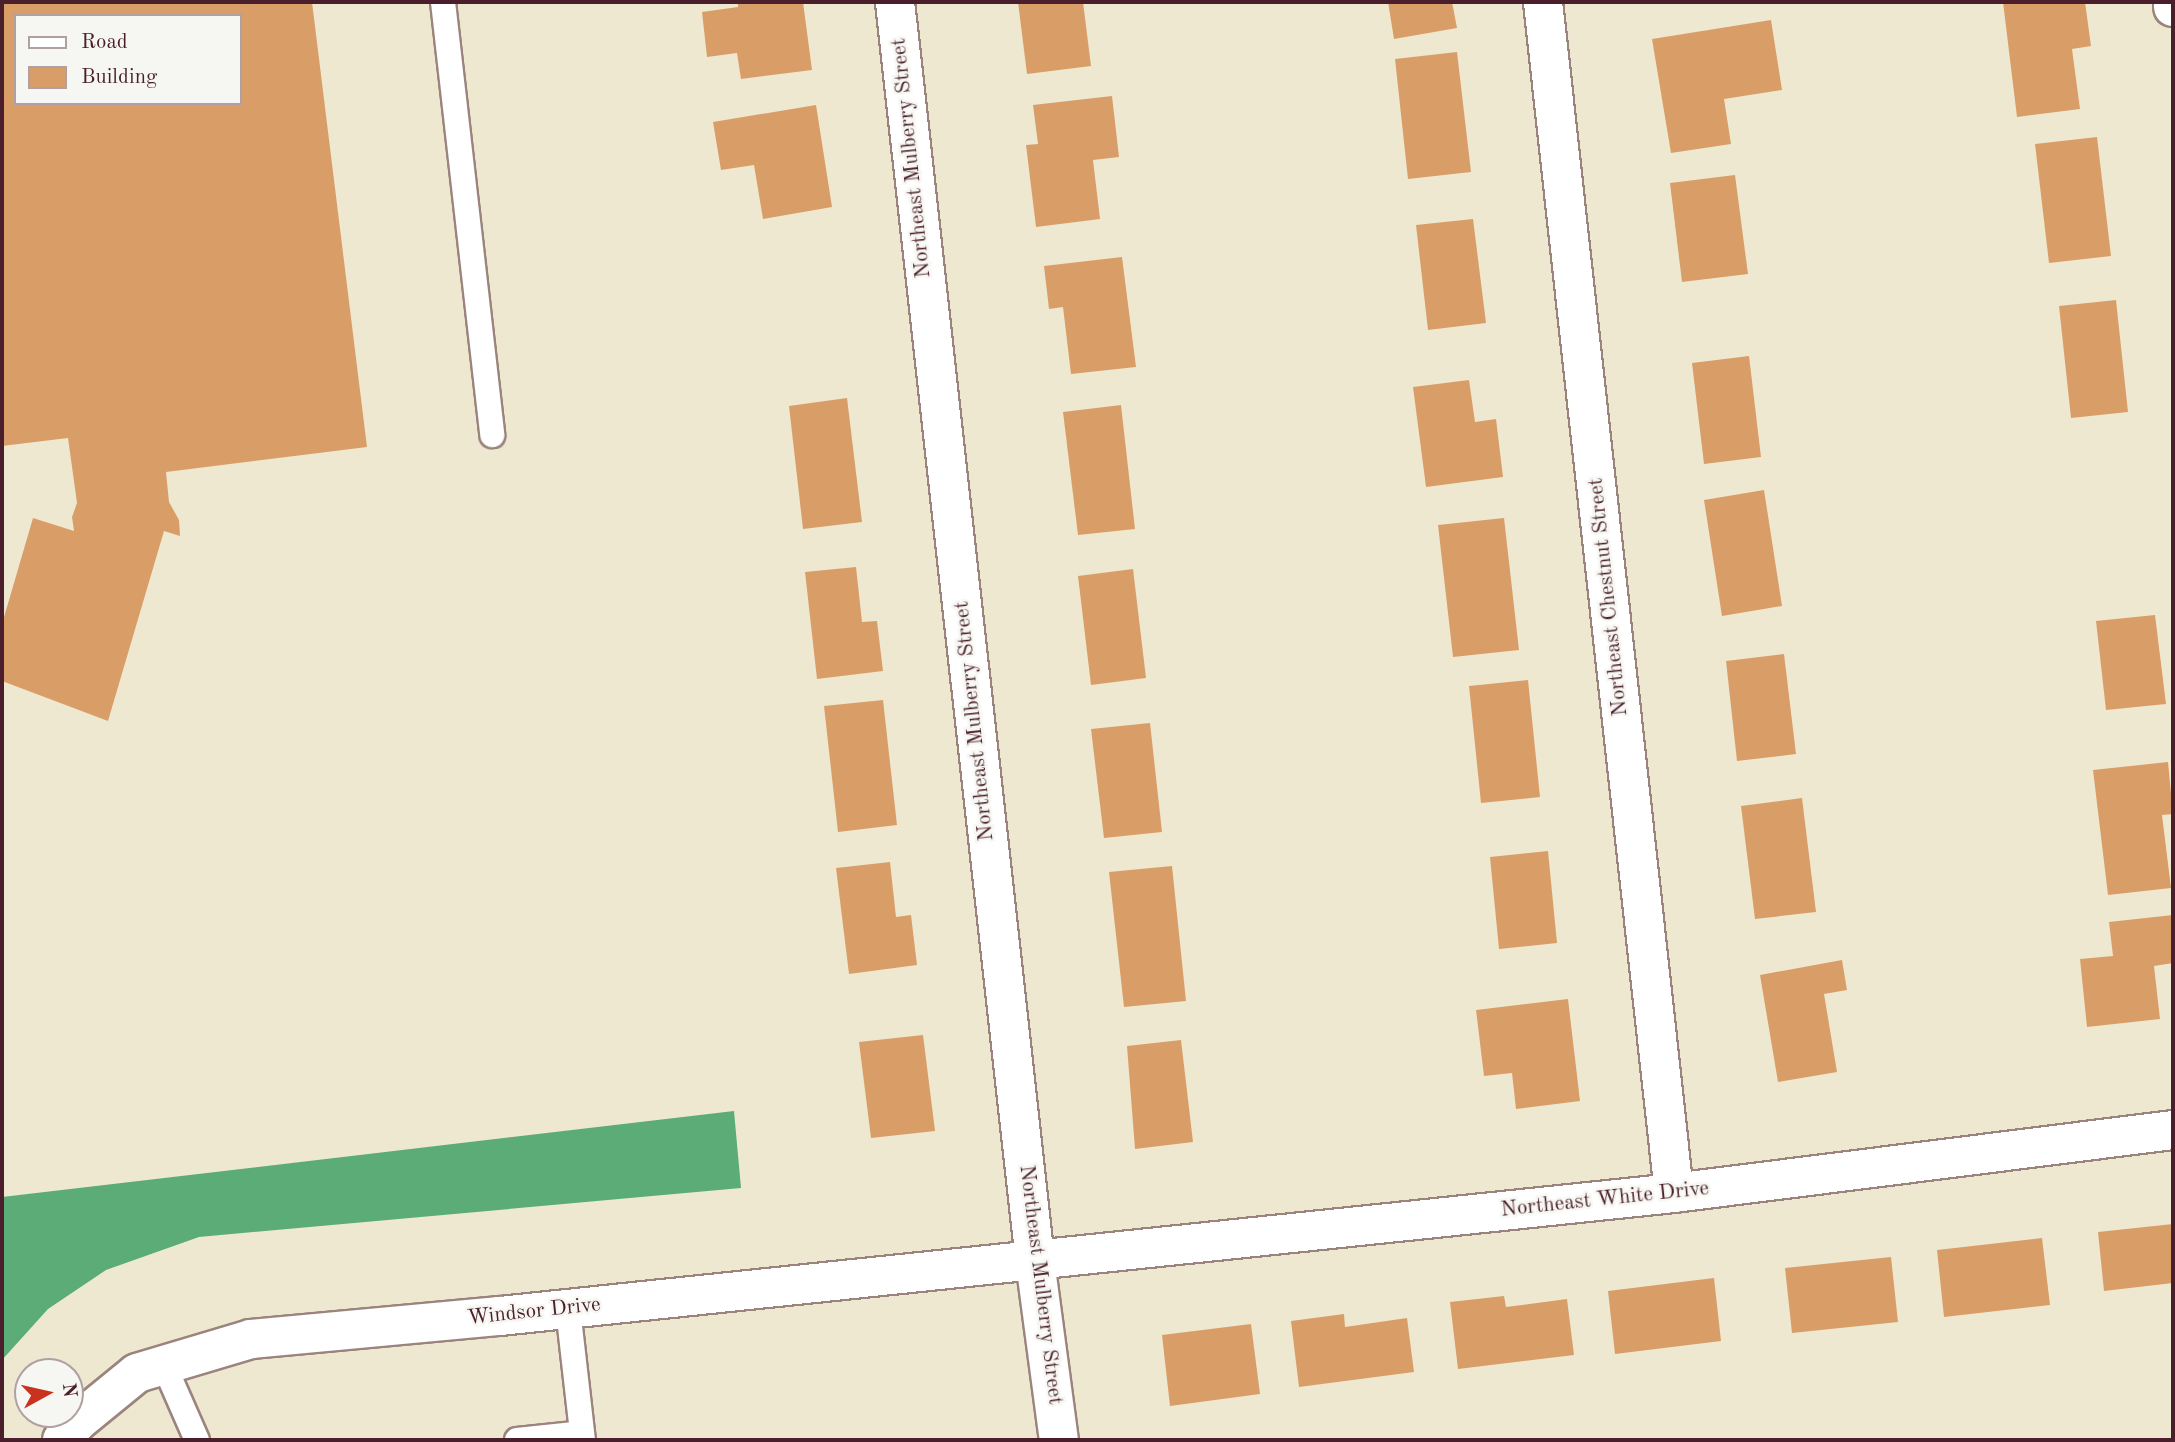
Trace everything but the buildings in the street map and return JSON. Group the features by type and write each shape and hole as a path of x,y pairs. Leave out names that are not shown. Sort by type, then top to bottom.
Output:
{"street":[{"name":"Northeast Mulberry Street","path":"895,2 1035,1261 1059,1440"},
{"name":"Northeast Chestnut Street","path":"1543,2 1674,1193"},
{"path":"2173,2 2173,8"},
{"name":"Northeast White Drive","path":"1035,1261 1674,1193 2173,1130"},
{"name":"Windsor Drive","path":"62,1440 77,1422 137,1373 251,1339 1035,1261"}],"lane":[{"path":"443,2 492,435"},
{"path":"517,1440 583,1436 568,1309"},
{"path":"164,1365 197,1440"}],"green space":[{"path":"734,1111 741,1188 199,1237 106,1270 48,1309 2,1360 2,1197"}]}
